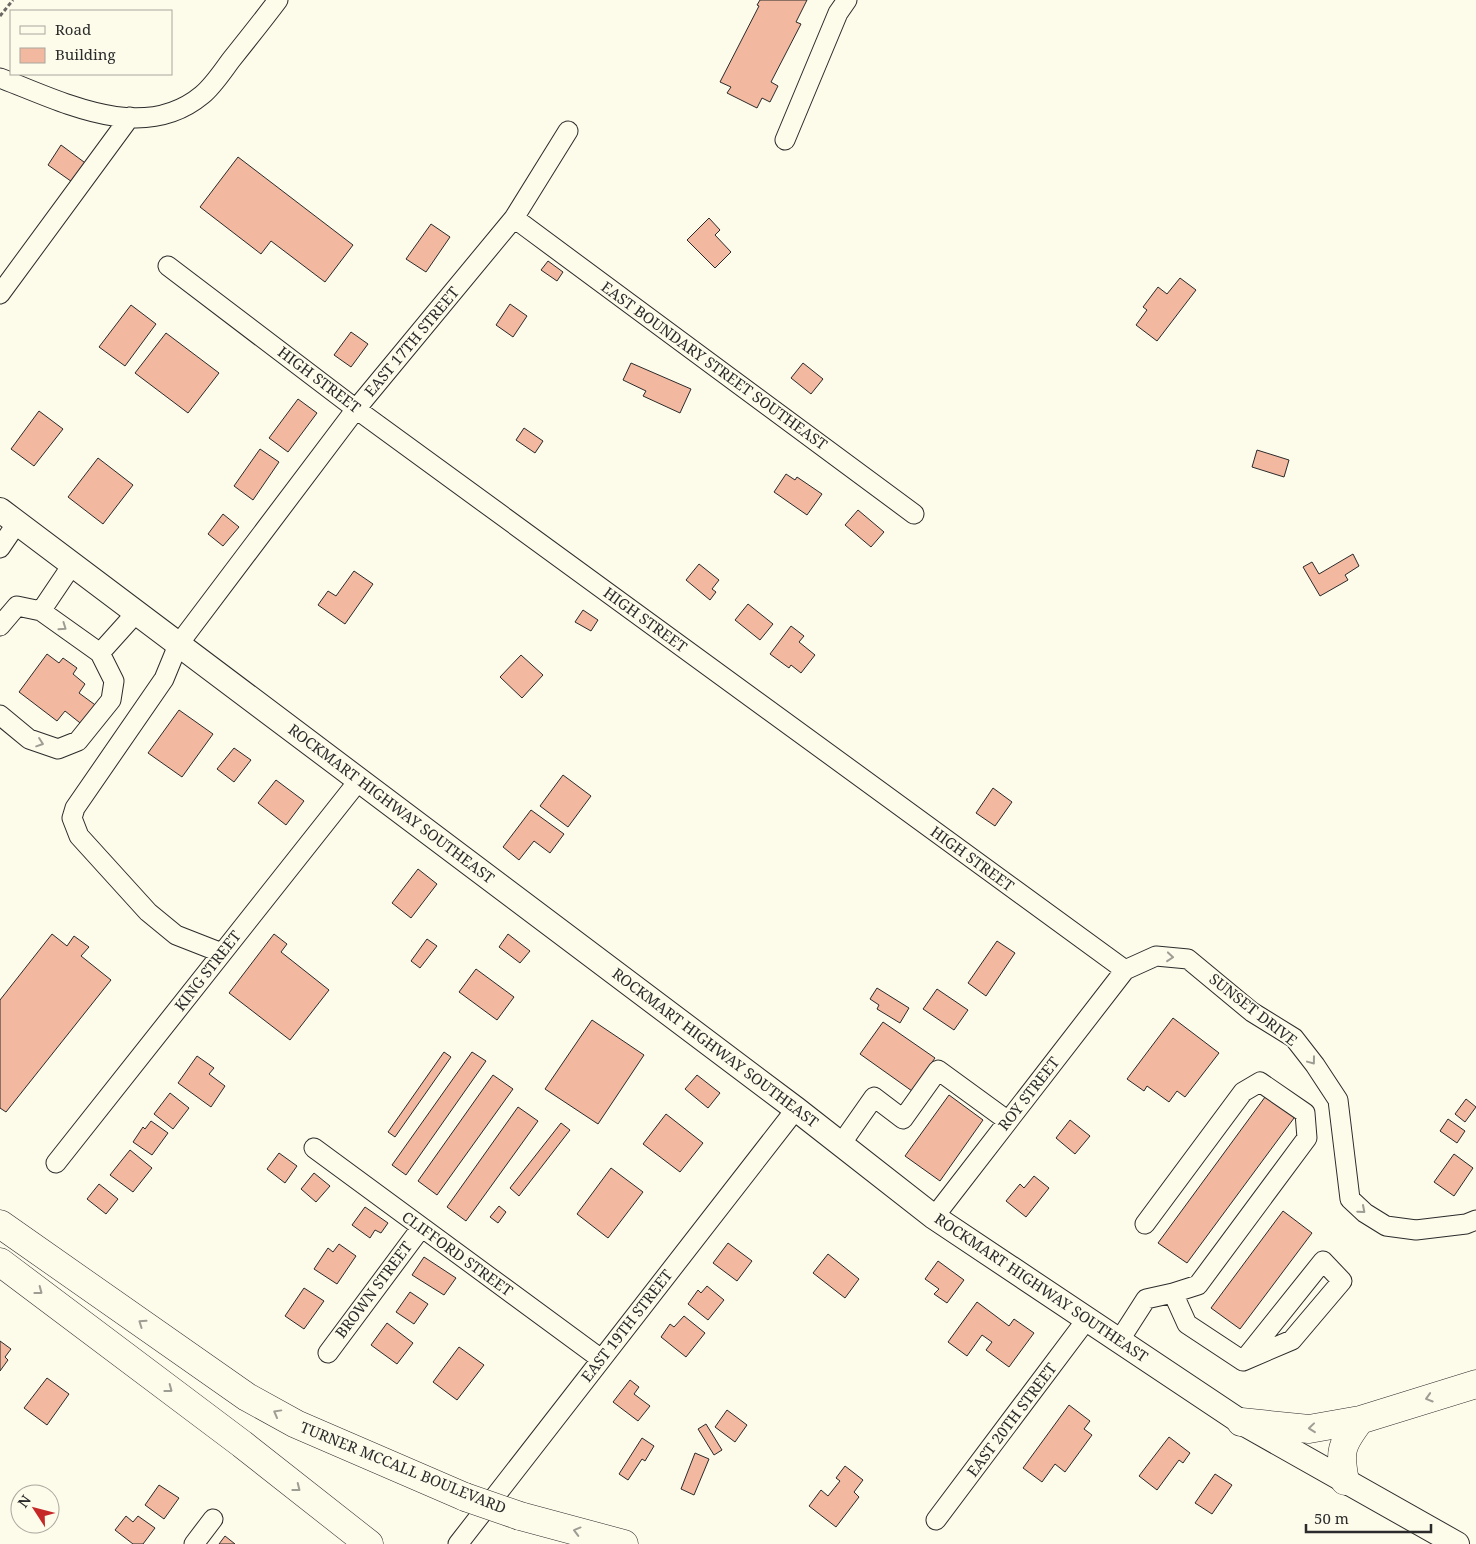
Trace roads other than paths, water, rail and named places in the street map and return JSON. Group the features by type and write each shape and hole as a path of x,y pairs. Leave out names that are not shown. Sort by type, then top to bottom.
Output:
{"highway":[{"name":"TURNER MCCALL BOULEVARD","path":"0,1224 247,1397 304,1427 465,1497 520,1516 624,1544"},
{"path":"0,1262 242,1444 369,1544"},
{"path":"1241,1422 1309,1429 1360,1420 1476,1384"},
{"path":"1346,1481 1340,1456 1347,1437 1360,1420"}],"main road":[{"name":"ROCKMART HIGHWAY SOUTHEAST","path":"8,517 360,779 796,1109 934,1217 1241,1422 1420,1525 1457,1544"}],"street":[{"path":"0,78 74,106 116,117 148,118 177,111 202,95 278,0"},
{"path":"785,140 838,13 847,0"},
{"path":"0,294 130,118"},
{"name":"EAST 17TH STREET","path":"222,953 176,935 153,917 78,836 72,818 75,808 164,679 178,645 356,408 514,218 568,131"},
{"name":"EAST BOUNDARY STREET SOUTHEAST","path":"514,218 914,514"},
{"name":"HIGH STREET","path":"168,266 356,408 1125,970"},
{"path":"0,548 8,517"},
{"path":"41,611 72,565"},
{"path":"0,626 17,606 41,611 100,653 114,681 111,700 78,741 58,749 29,739 0,715"},
{"path":"100,653 136,613"},
{"name":"KING STREET","path":"56,1162 360,779"},
{"name":"SUNSET DRIVE","path":"1125,970 1156,956 1188,958 1252,1012 1294,1038 1338,1100 1350,1199 1365,1213 1386,1226 1416,1230 1466,1224 1476,1220"},
{"name":"ROY STREET","path":"934,1217 1125,970"},
{"path":"841,1144 874,1097 903,1119 938,1070 1008,1121"},
{"path":"1119,1341 1146,1299 1173,1294 1198,1285 1307,1138 1305,1113 1260,1082 1242,1092 1145,1224"},
{"name":"EAST 19TH STREET","path":"458,1544 796,1109"},
{"name":"CLIFFORD STREET","path":"314,1148 420,1228 601,1359"},
{"name":"BROWN STREET","path":"328,1353 420,1228"},
{"path":"1323,1261 1342,1281 1292,1340 1243,1361 1310,1277 1323,1261"},
{"path":"1173,1294 1187,1324 1243,1361"},
{"name":"EAST 20TH STREET","path":"936,1520 1087,1319"},
{"path":"194,1544 213,1519"}]}
